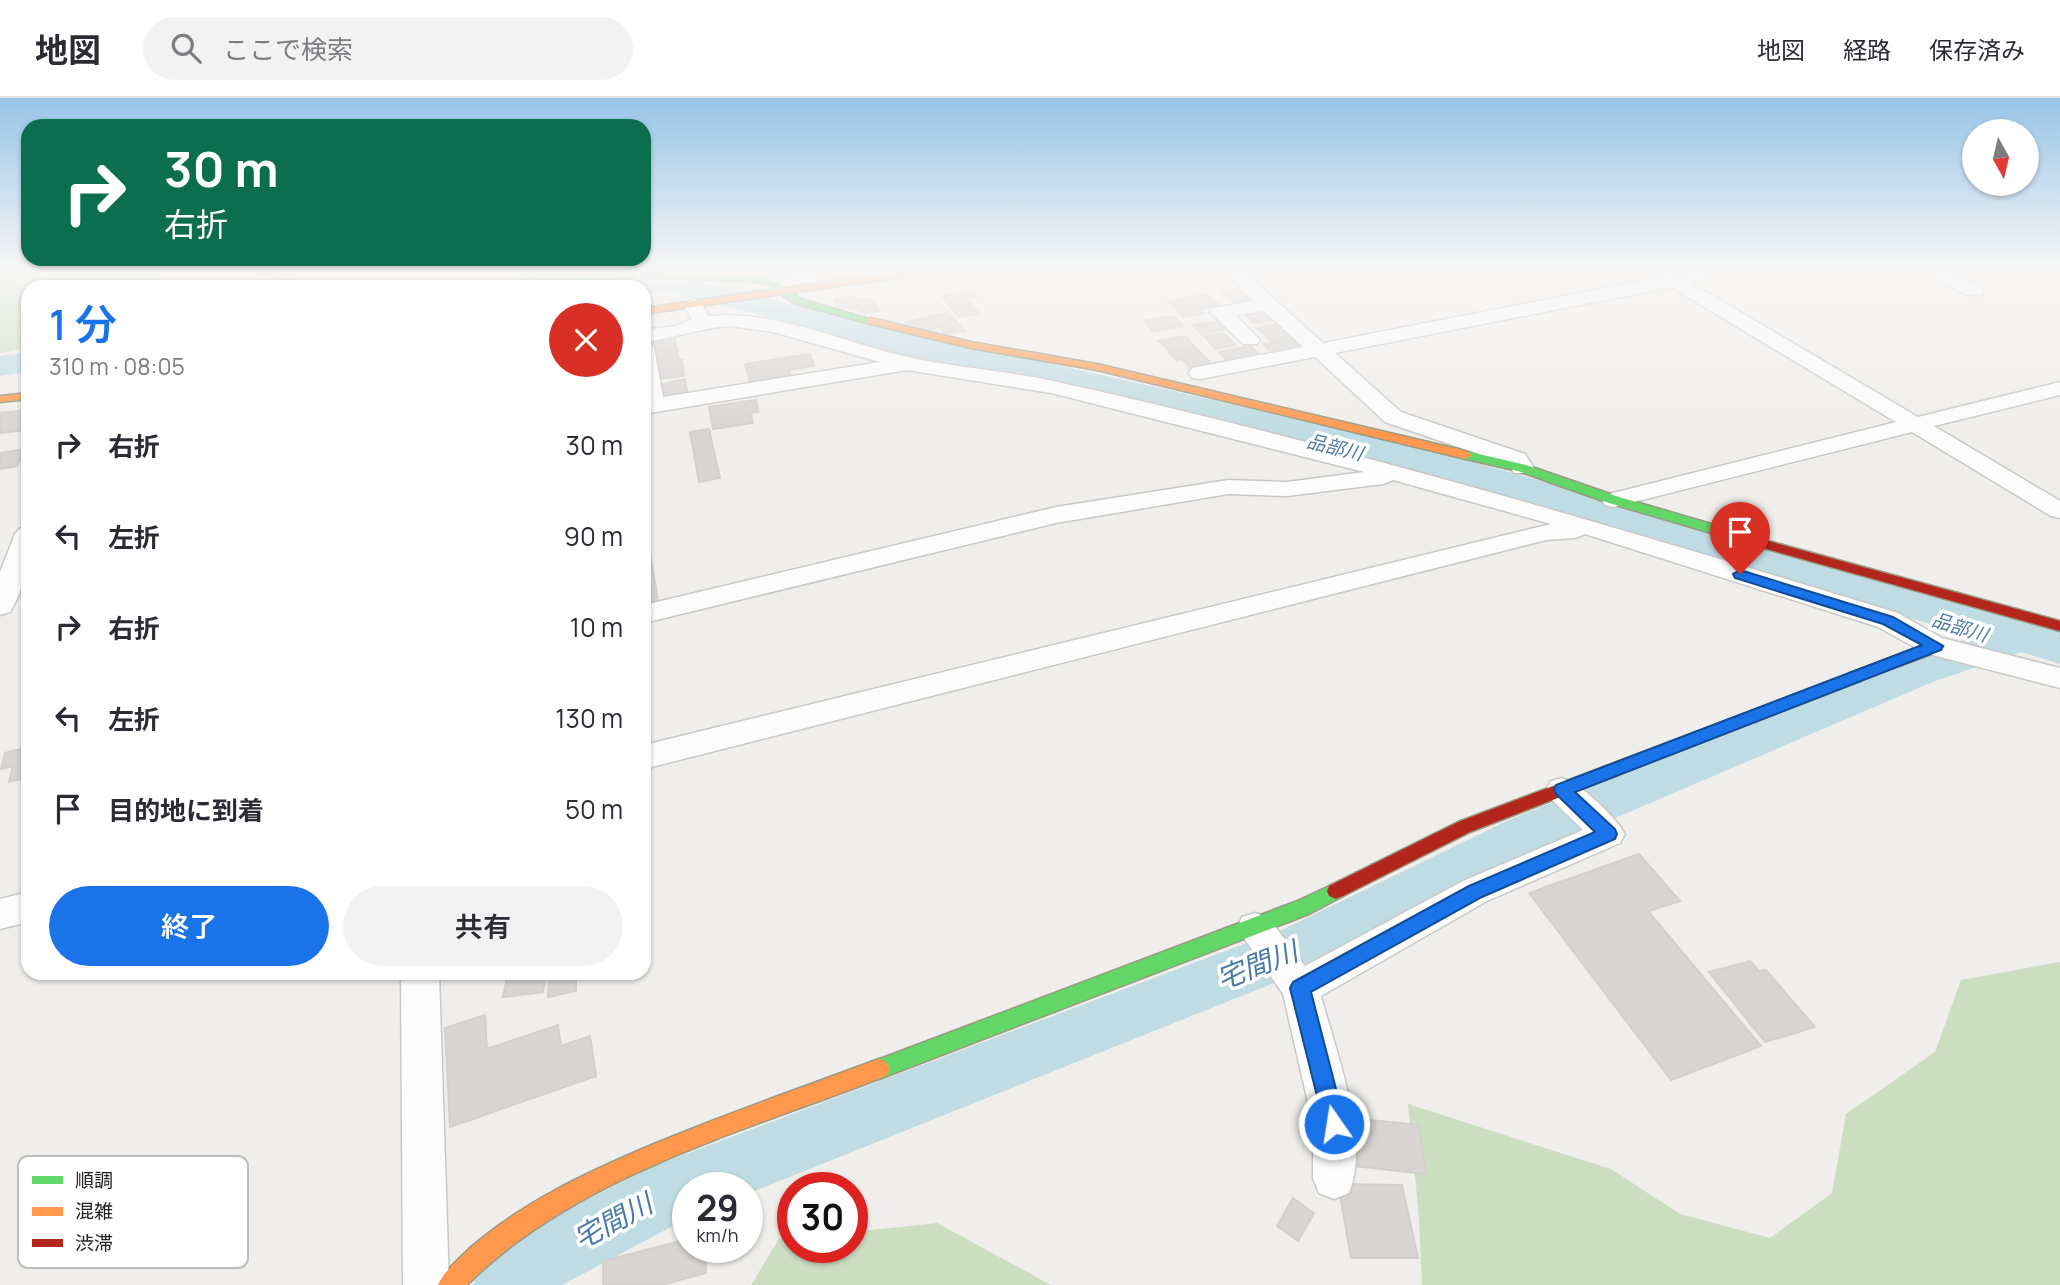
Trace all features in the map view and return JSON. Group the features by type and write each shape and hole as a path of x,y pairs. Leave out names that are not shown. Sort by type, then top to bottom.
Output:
{"main road":[{"path":"887,324 944,339 1097,367 1522,468 1614,500 2060,626"},
{"path":"0,386 21,384"},
{"path":"0,399 21,397"},
{"path":"450,1285 481,1253 552,1203 680,1145 1254,928 1303,908 1464,827 1936,646"}],"street":[{"path":"651,335 680,331 687,324"},
{"path":"763,324 911,363 1051,387 1400,474 1592,528 1888,620 1936,646 2060,677"},
{"path":"1233,324 1250,340"},
{"path":"1292,324 1393,418 1517,459 1522,468"},
{"path":"1199,373 1445,324"},
{"path":"1747,324 2060,511"},
{"path":"651,406 911,363"},
{"path":"1614,500 2060,388"},
{"path":"651,612 1056,515 1228,487 1287,489 1400,474"},
{"path":"651,755 1546,532 1592,528"},
{"path":"0,606 21,552"},
{"path":"1299,987 1475,891 1608,834 1562,790"},
{"path":"0,914 21,909"},
{"path":"1254,928 1299,987 1334,1124 1334,1178"},
{"path":"420,980 426,1285"}],"green space":[{"path":"0,324 21,324 21,348 0,353"},
{"path":"2060,962 2060,1285 1422,1285 1419,1218 1408,1104 1611,1169 1680,1214 1770,1238 1832,1193 1846,1114 1935,1052 1961,980"},
{"path":"937,1223 1051,1285 751,1285 777,1242 777,1263 868,1263 868,1230"}],"water":[{"path":"786,324 877,324 1417,446 2060,628 2060,664 1871,606 993,374 887,352"}],"building":[{"path":"913,324 959,324 965,331 946,335 940,327 926,330"},
{"path":"1147,324 1183,326 1153,331"},
{"path":"1222,324 1227,329 1201,334 1193,325"},
{"path":"1279,324 1293,337 1271,341 1257,328"},
{"path":"1223,333 1235,345 1216,349 1204,336"},
{"path":"1185,336 1195,347 1170,352 1159,341"},
{"path":"675,339 676,347 651,351 651,343"},
{"path":"1292,339 1304,350 1274,355 1263,344"},
{"path":"1250,346 1262,357 1230,364 1219,352"},
{"path":"677,348 679,360 655,363 653,351"},
{"path":"1196,348 1213,365 1191,369 1182,359 1177,360 1169,353"},
{"path":"810,354 814,366 789,370 791,376 750,382 745,364"},
{"path":"682,360 684,376 660,379 659,371 653,372 653,364"},
{"path":"685,379 688,396 658,401 656,386"},
{"path":"756,400 758,412 751,413 753,423 713,429 709,407"},
{"path":"21,411 21,431 0,433 0,413"},
{"path":"709,429 720,478 699,482 690,432"},
{"path":"21,450 21,458 17,466 0,469 0,453"},
{"path":"651,560 659,606 651,608"},
{"path":"21,749 21,779 9,782 13,766 1,769 5,753"},
{"path":"1639,854 1680,901 1648,911 1761,1046 1671,1080 1529,893"},
{"path":"1750,961 1759,971 1766,970 1815,1027 1765,1042 1709,972"},
{"path":"507,980 546,980 543,992 503,997"},
{"path":"549,980 576,980 576,991 548,997"},
{"path":"485,1015 487,1049 558,1025 561,1046 590,1036 596,1076 450,1127 445,1028"},
{"path":"1349,1118 1419,1125 1426,1174 1355,1166"},
{"path":"1338,1184 1402,1185 1418,1258 1351,1258"},
{"path":"1293,1198 1314,1213 1298,1241 1277,1226"},
{"path":"672,1243 672,1263 706,1263 706,1273 662,1285 603,1285 603,1261"}],"waterway":[{"name":"品部川","path":"833,324 851,329"},
{"name":"品部川","path":"0,366 21,363"},
{"name":"宅間川","path":"508,1285 528,1266 672,1191 1304,946 1525,835 1919,670 2006,642"}],"traffic: fast":[{"path":"1466,455 1522,468 1614,500 1761,543"},
{"path":"1855,677 1937,646"},
{"path":"879,1069 1302,908 1336,891"}],"traffic: slow":[{"path":"885,324 971,345 1097,367 1466,455"},
{"path":"0,399 21,397"},
{"path":"450,1285 499,1240 554,1202 673,1147 879,1069"}],"traffic: jam":[{"path":"1761,543 2060,626"},
{"path":"1336,891 1464,827 1855,677"}],"route":[{"path":"1334,1124 1300,988 1475,891 1608,834 1562,790 1935,646 1888,620 1740,574"}]}
